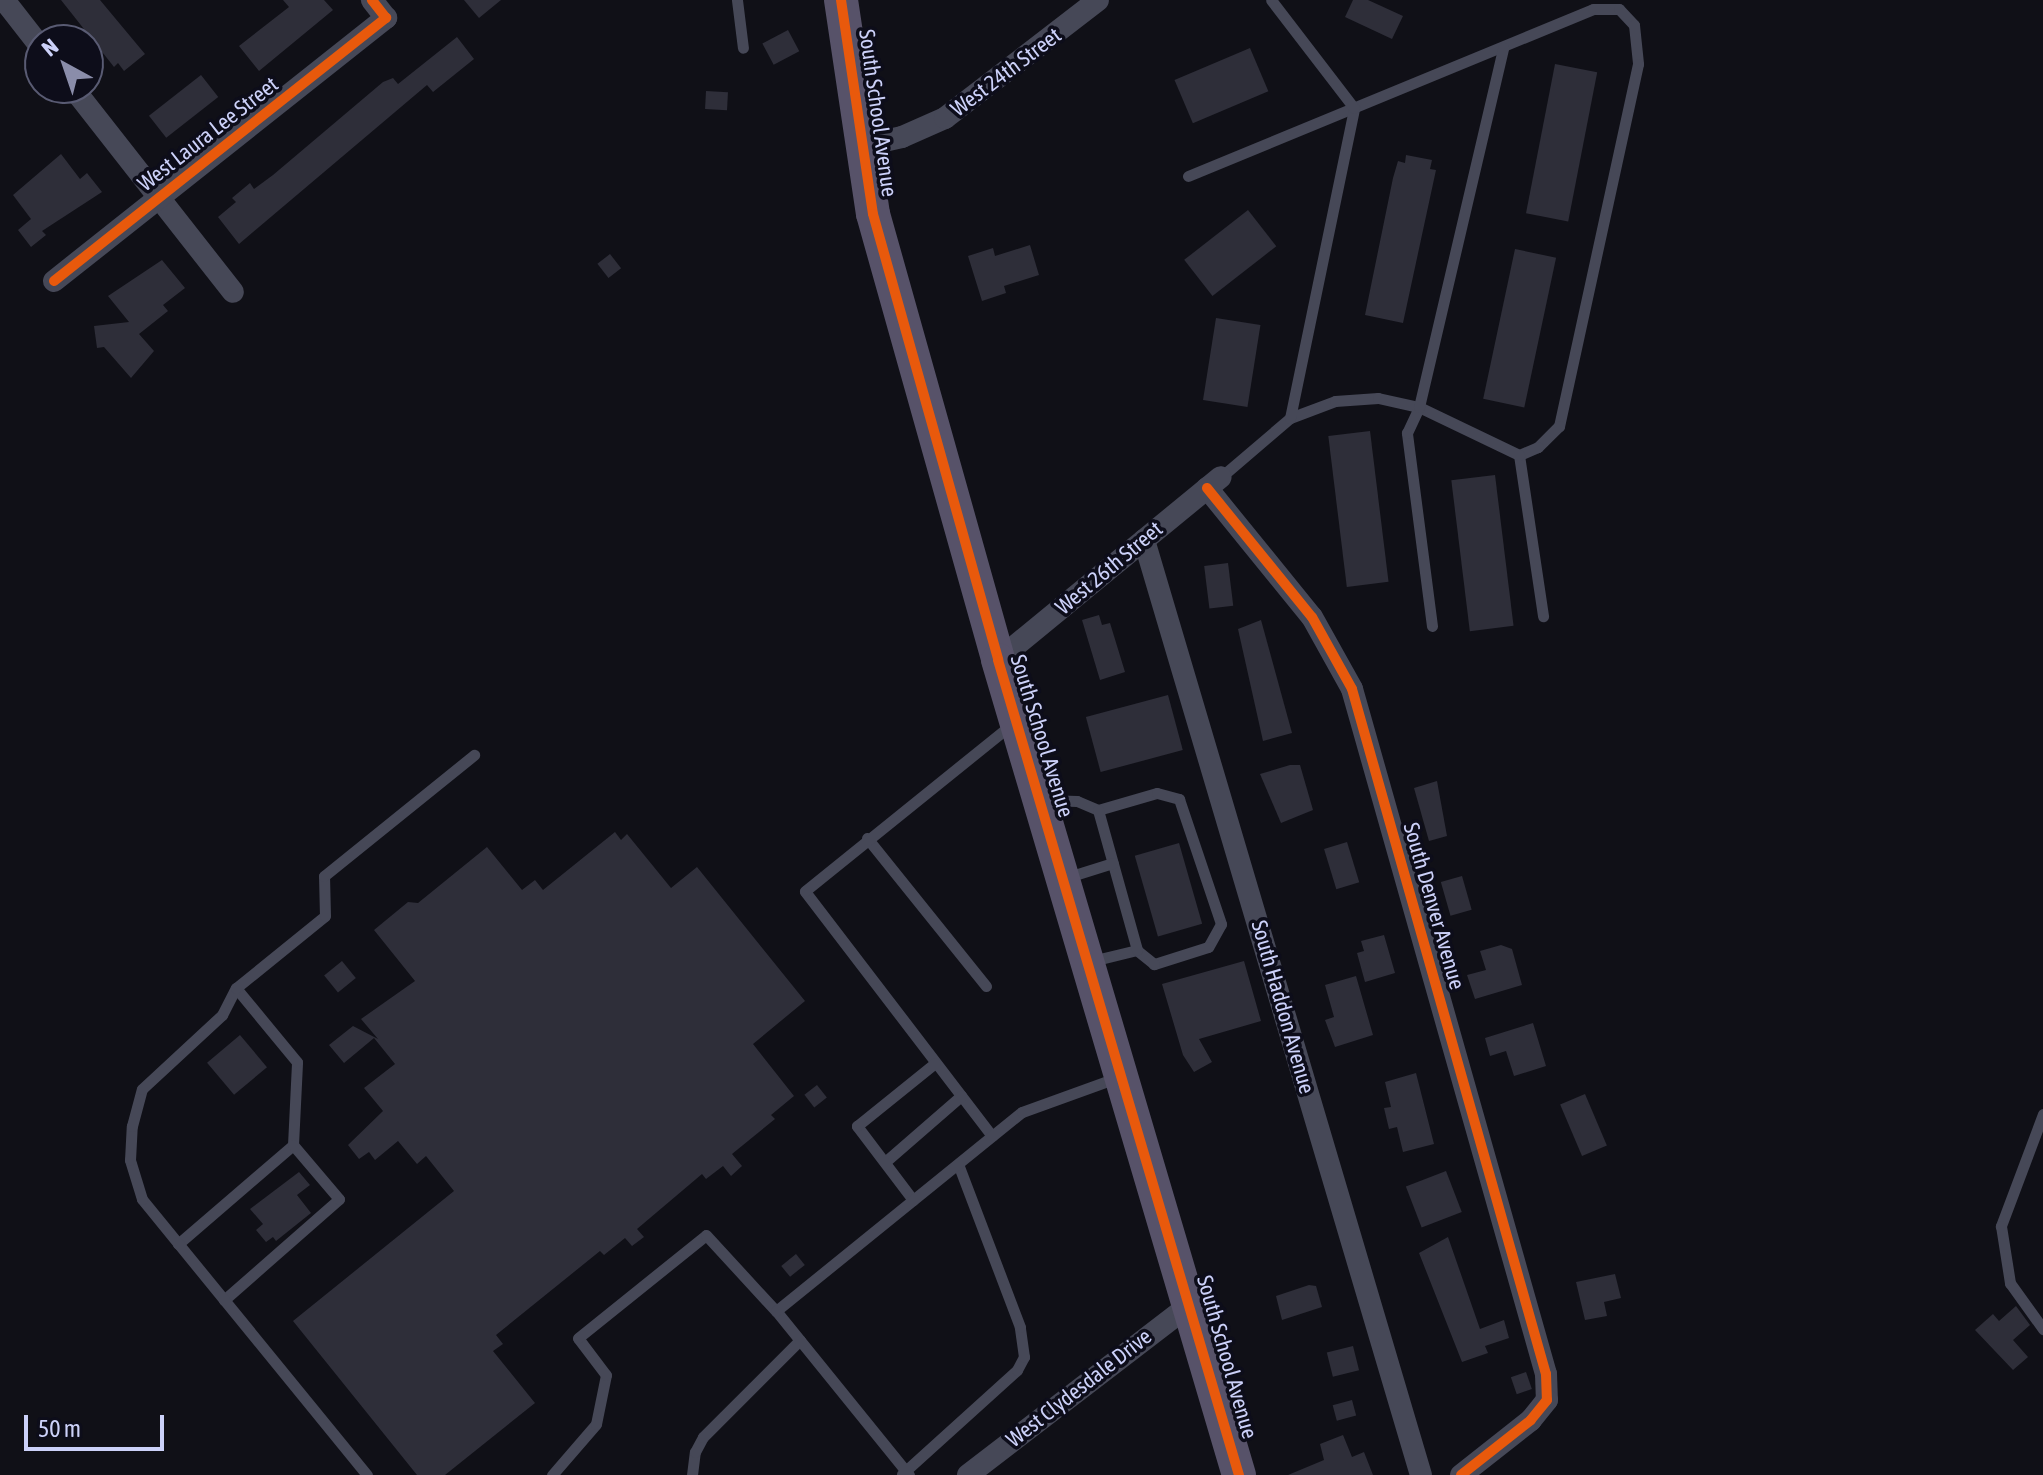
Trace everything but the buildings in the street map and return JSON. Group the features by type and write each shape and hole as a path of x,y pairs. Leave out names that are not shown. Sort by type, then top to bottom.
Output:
{"main road":[{"name":"South School Avenue","path":"841,0 873,214 998,660 1192,1303 1239,1475"}],"street":[{"path":"4,0 24,26"},
{"name":"West Laura Lee Street","path":"54,281 386,18 372,0"},
{"name":"West 24th Street","path":"862,146 902,137 945,118 1098,0"},
{"path":"86,104 233,292"},
{"name":"West 26th Street","path":"998,660 1214,482"},
{"name":"South Denver Avenue","path":"1214,482 1312,617 1352,689 1546,1374 1547,1400 1531,1420 1461,1475"},
{"name":"South Haddon Avenue","path":"1144,540 1421,1475"},
{"name":"West Clydesdale Drive","path":"968,1475 1192,1303"}],"lane":[{"path":"737,0 743,48"},
{"path":"1271,0 1354,108 1290,418"},
{"path":"1188,176 1593,9 1619,9 1634,25 1638,64 1559,426 1538,447 1519,455 1419,407 1378,398 1335,401 1290,418 1214,482"},
{"path":"1432,626 1407,433 1419,407 1503,48"},
{"path":"1519,455 1543,616"},
{"path":"992,1136 805,896 810,884 1016,720"},
{"path":"367,1475 142,1199 130,1160 132,1126 142,1089 222,1015 236,988 325,916 324,876 474,755"},
{"path":"1040,800 1077,801 1098,810 1157,793 1179,799 1221,924 1208,947 1154,964 1137,950 1098,810"},
{"path":"867,838 986,986"},
{"path":"1064,879 1113,863"},
{"path":"1089,962 1137,950"},
{"path":"224,1300 339,1199 293,1145 297,1062 236,988"},
{"path":"913,1200 857,1126 935,1063"},
{"path":"776,1311 992,1136 1042,1101 1124,1076"},
{"path":"885,1162 961,1096"},
{"path":"2042,1323 2010,1283 2001,1226 2043,1114"},
{"path":"178,1244 293,1145"},
{"path":"552,1475 596,1424 606,1375 578,1338 706,1235 776,1311 905,1474 1017,1370 1024,1357 1020,1327 958,1164"},
{"path":"692,1475 703,1437 800,1340"}],"cycle path":[{"path":"54,281 386,18 372,0"},
{"path":"841,0 873,214 998,660 1239,1475"},
{"path":"1207,488 1312,617 1352,689 1546,1374 1547,1400 1531,1420 1461,1475"}]}
